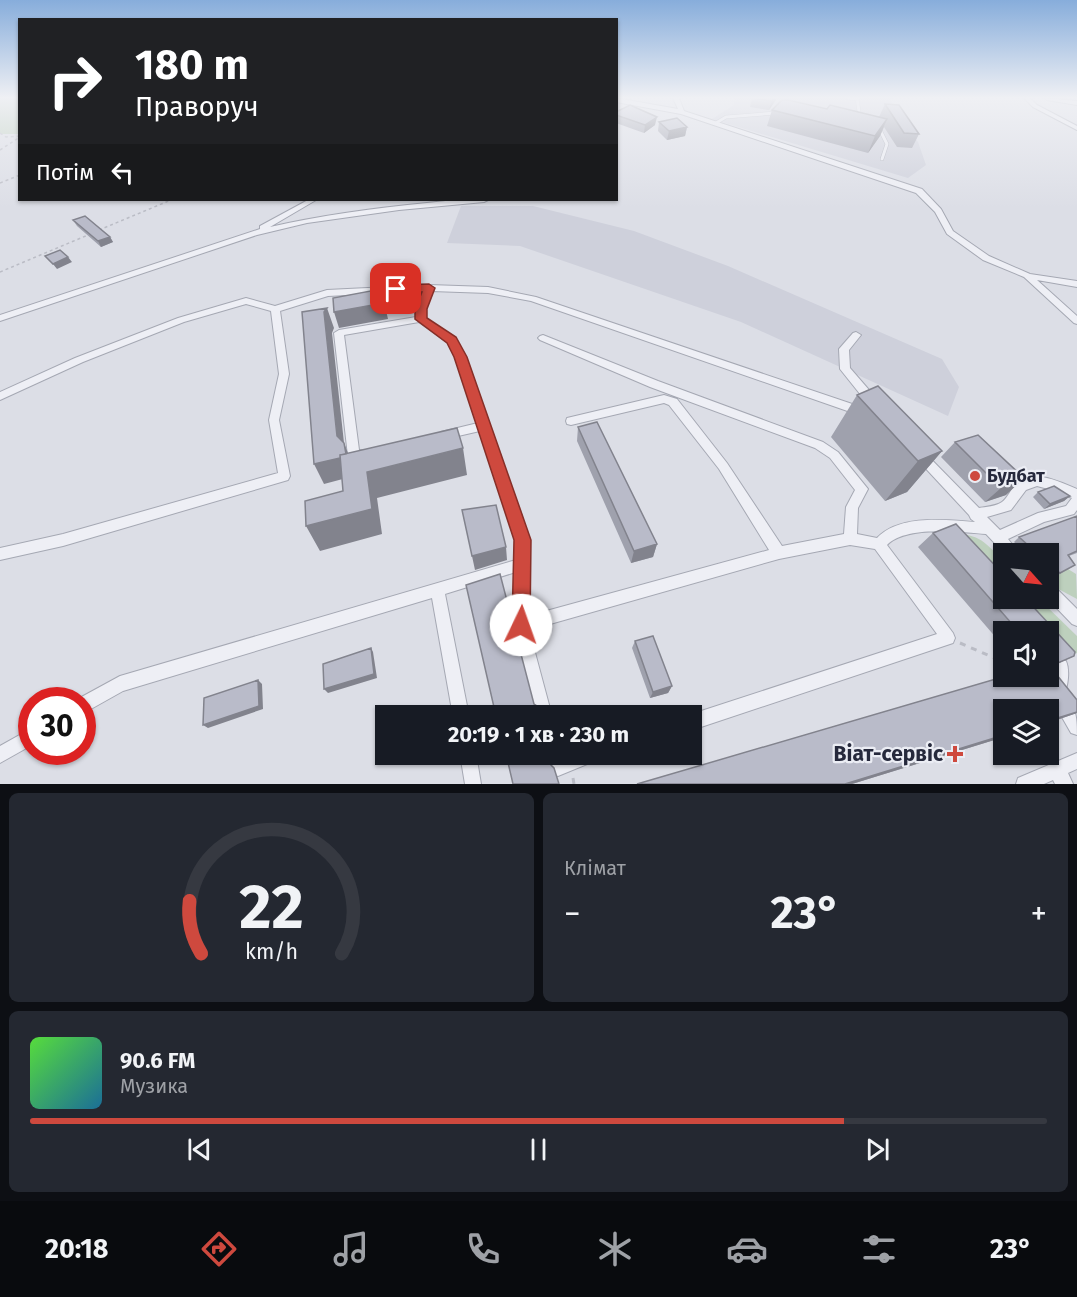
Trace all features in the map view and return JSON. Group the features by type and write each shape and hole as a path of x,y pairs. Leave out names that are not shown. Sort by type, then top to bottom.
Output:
{"street":[{"path":"750,135 918,191 938,211 950,232 987,258 1028,276 1077,284"},
{"path":"255,233 310,201"},
{"path":"0,318 255,233 307,221 399,208 473,201"},
{"path":"1028,276 1077,321"},
{"path":"421,319 421,309 429,288"},
{"path":"0,396 79,360 181,320 246,301 276,309 327,293 429,288 488,290 533,299 880,414 845,369 844,349 856,334"},
{"path":"0,554 63,540 284,476 273,420 284,374 276,309"},
{"path":"378,450 354,456 339,333 421,319 452,340 461,357 523,540 521,625 541,705"},
{"path":"543,338 654,384 819,445 834,455 862,489 852,507 850,539"},
{"path":"571,421 664,399 674,402 723,466 778,553"},
{"path":"436,437 483,426"},
{"path":"909,443 1004,543"},
{"path":"975,515 1007,506 1016,489 1030,481 1055,485 1077,495"},
{"path":"879,544 891,532 922,526 994,533 1070,510 1077,501"},
{"path":"521,625 778,553 850,539 879,544 948,638 702,719"},
{"path":"96,698 120,684 522,564"},
{"path":"437,589 459,705"},
{"path":"1059,601 1077,619"},
{"path":"1061,666 1059,699 1077,727"},
{"path":"0,755 18,744"},
{"path":"1024,784 1060,777 1077,761"},
{"path":"470,765 473,784"}],"lane":[{"path":"882,159 887,144 883,135"}],"path":[{"path":"2,135 6,137"},
{"path":"0,137 18,136"},
{"path":"0,150 18,137"},
{"path":"0,183 18,175"},
{"path":"0,272 169,201"},
{"path":"948,638 993,655"}],"shaded area":[{"path":"764,135 912,135 918,142 926,165 908,178"},
{"path":"461,206 533,206 634,231 728,266 942,359 959,387 948,416 741,322 520,246 447,243"}],"green space":[{"path":"947,532 973,536 993,550 993,585"},
{"path":"1068,569 1076,574 1077,599 1059,589 1059,574"},
{"path":"1018,609 1049,609 1077,636 1077,653 1059,661 1059,621 1034,621"}],"building":[{"path":"85,216 110,237 98,241 73,220"},
{"path":"60,250 68,257 53,264 45,256"},
{"path":"381,289 384,303 334,312 333,298"},
{"path":"327,308 324,312 337,436 344,443 346,454 340,455 340,458 314,464 302,312"},
{"path":"878,386 942,451 918,461 857,395"},
{"path":"597,422 657,544 634,551 578,427"},
{"path":"457,428 463,448 367,472 372,509 306,526 305,501 343,491 340,455"},
{"path":"978,435 1024,478 1001,488 955,442"},
{"path":"1054,486 1070,496 1050,504 1038,492"},
{"path":"496,505 506,547 472,556 462,510"},
{"path":"1077,516 1077,551 1068,555 1075,565 1060,573 1059,543 1026,543 1019,537"},
{"path":"956,524 993,563 993,602 933,533"},
{"path":"500,574 536,705 493,705 466,585"},
{"path":"999,609 1035,609 1046,621 1009,621"},
{"path":"1059,635 1075,652 1074,656 1059,663"},
{"path":"653,636 672,686 653,692 635,641"},
{"path":"371,648 374,674 324,689 323,664"},
{"path":"1059,678 1077,700 1077,712 1059,718 1059,699 993,699 993,738 845,784 637,784 993,680 993,687 1059,687"},
{"path":"258,680 259,706 203,725 204,698"},
{"path":"509,765 551,765 559,784 513,784"}],"place":[{"name":"Будбат","path":"975,476"},
{"name":"Віат-сервіс","path":"955,754"}],"route":[{"path":"396,289 429,288 421,309 421,319 452,340 461,357 523,540 521,625"}]}
